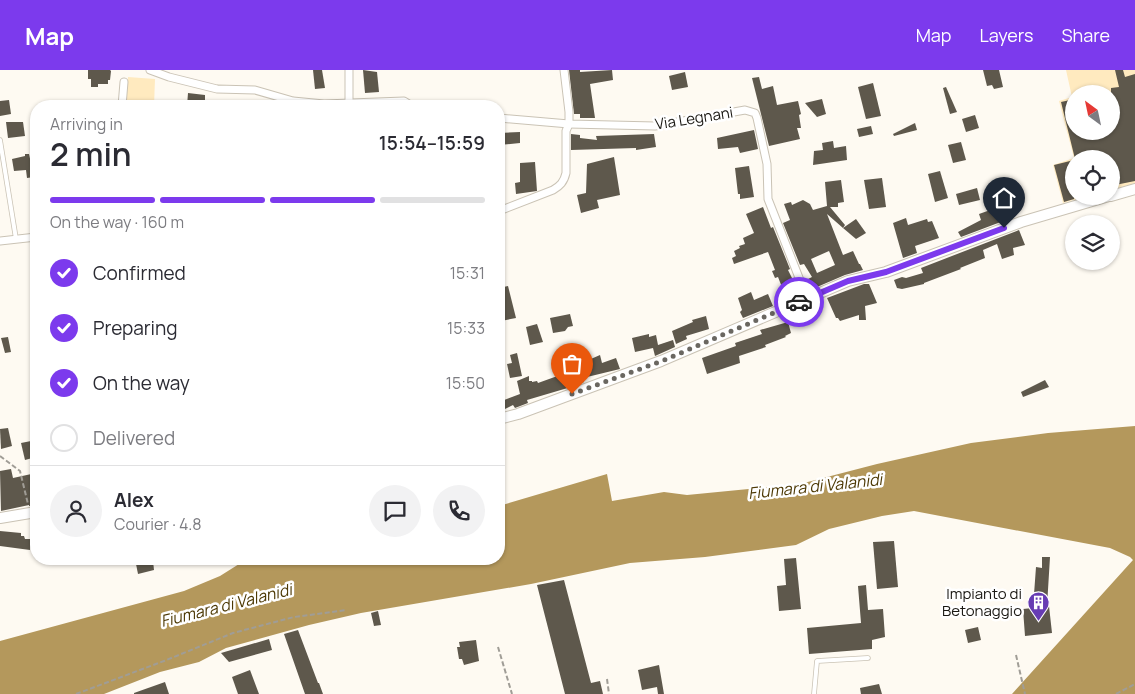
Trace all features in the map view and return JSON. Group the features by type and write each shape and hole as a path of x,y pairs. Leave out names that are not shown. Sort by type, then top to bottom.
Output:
{"street":[{"path":"150,70 169,77 217,88 255,90 292,100"},
{"path":"349,70 349,100"},
{"path":"505,208 553,190 564,180 566,173 566,131 569,124 568,94 564,70"},
{"path":"122,100 124,82"},
{"name":"Via Legnani","path":"505,119 569,124 655,126 745,110 755,113 758,118 768,164 768,199 807,298"},
{"path":"1120,193 1135,189"},
{"path":"505,417 662,361 848,281 886,272 1021,222 1079,205"},
{"path":"0,241 30,238"},
{"path":"0,518 30,513"}],"lane":[{"path":"0,140 16,239"},
{"path":"814,694 817,661 868,658"}],"path":[{"path":"0,456 20,471 30,503"},
{"path":"76,694 233,633 294,617 347,610"},
{"path":"498,647 512,694"},
{"path":"1016,655 1025,694"},
{"path":"607,679 609,694"},
{"path":"1116,694 1135,684"}],"shaded area":[{"path":"1066,70 1135,70 1135,183 1120,187 1120,150 1072,150 1069,140 1120,140 1120,85 1069,85"},
{"path":"128,77 155,79 154,100 126,100"},
{"path":"1065,99 1065,124 1059,101"},
{"path":"1065,161 1065,202 1063,203 1053,165"}],"water":[{"name":"Fiumara di Valanidi","path":"1135,426 1135,694 1012,694 1133,560 1130,557 1110,548 914,511 882,516 829,529 796,545 705,557 630,563 531,584 361,613 226,648 199,662 160,672 104,694 0,694 0,641 184,591 220,576 237,565 505,565 505,504 607,474 612,501 664,492 687,495 800,484 971,443 1048,433"}],"building":[{"path":"88,70 110,70 108,84 98,84 98,87 91,87 91,79 88,79"},
{"path":"313,70 322,70 325,88 315,89"},
{"path":"363,70 377,72 379,92 365,93"},
{"path":"569,70 580,70 580,72 612,70 613,80 590,84 595,118 580,118 580,114 574,114"},
{"path":"983,70 999,70 1003,87 994,89 992,85 987,86"},
{"path":"1115,70 1123,70 1125,77 1135,74 1135,181 1120,184 1120,150 1073,150 1070,140 1120,140 1119,85"},
{"path":"685,72 688,87 672,90 669,76"},
{"path":"759,77 762,89 773,86 777,105 798,101 801,114 799,115 801,128 797,128 800,139 769,146 752,78"},
{"path":"873,83 881,116 866,119 858,87"},
{"path":"946,87 957,112 950,114 943,88"},
{"path":"188,93 205,95 205,100 187,100"},
{"path":"822,99 826,114 817,117 805,103"},
{"path":"9,100 11,114 0,116 0,101"},
{"path":"1065,101 1065,118 1061,102"},
{"path":"975,115 979,128 966,132 962,119"},
{"path":"6,122 23,122 25,136 8,138"},
{"path":"915,123 917,130 894,136 893,134"},
{"path":"871,126 873,134 859,137 857,129"},
{"path":"754,130 758,149 740,153 738,147 718,149 717,138"},
{"path":"520,132 520,143 505,144 505,133"},
{"path":"571,134 580,135 580,138 597,140 596,136 654,134 656,147 636,150 636,148 571,150"},
{"path":"833,141 834,148 846,146 847,160 813,165 814,151 823,150 822,143"},
{"path":"961,142 966,160 953,163 948,145"},
{"path":"25,154 29,154 30,178 27,178 26,170 14,171 12,159 25,156"},
{"path":"614,157 620,195 597,200 599,208 581,213 577,195 586,193 587,164"},
{"path":"535,162 537,191 516,194 515,183 520,182 520,163"},
{"path":"1065,162 1064,202 1054,165"},
{"path":"749,166 754,197 740,199 735,168"},
{"path":"940,171 948,198 935,202 928,174"},
{"path":"882,178 886,207 869,209 864,180"},
{"path":"841,180 844,202 838,203 838,207 830,207 845,225 843,228 827,214 843,255 853,251 863,270 845,275 810,290 806,280 812,277 804,264 800,265 783,223 790,220 784,204 791,202 792,205 803,200 810,204 813,210 827,206 825,182","holes":["829,251 835,265 817,273 811,259"]},
{"path":"977,188 980,200 959,205 956,194"},
{"path":"1010,203 1016,215 1014,217 961,237 958,232 981,220 979,214"},
{"path":"763,207 790,269 788,270 800,294 787,300 778,277 775,278 772,271 775,270 768,252 734,264 732,258 736,256 734,251 740,248 739,246 745,244 743,238 754,233 746,214"},
{"path":"906,218 908,225 927,219 928,222 932,221 939,238 915,246 917,253 903,258 893,223"},
{"path":"856,219 866,233 856,239 843,228"},
{"path":"1019,230 1025,245 1013,248 1014,255 1002,259 997,244 983,250 985,258 961,269 924,284 902,289 897,288 894,280 923,273 921,268"},
{"path":"864,284 869,284 877,303 865,306 866,320 859,320 859,315 840,321 836,318 827,298"},
{"path":"508,286 516,318 505,320 505,287"},
{"path":"751,292 754,300 768,294 773,306 743,318 738,298"},
{"path":"570,314 573,326 568,327 565,331 553,333 550,318"},
{"path":"706,316 709,329 686,336 687,339 676,344 672,331 693,322 692,320"},
{"path":"788,322 791,333 786,337 765,345 766,347 739,356 740,363 707,374 702,358 736,346 735,343 762,334 760,330"},
{"path":"537,324 543,342 530,345 526,327"},
{"path":"649,334 649,337 656,335 658,345 673,340 675,347 655,356 653,348 635,352 632,338"},
{"path":"8,337 11,352 5,353 1,338"},
{"path":"517,353 522,376 510,378 507,364 512,363 510,355"},
{"path":"600,355 602,363 616,358 620,369 587,377 584,362"},
{"path":"563,374 563,376 567,374 569,382 583,378 584,382 527,400 528,403 515,408 513,405 505,409 505,400 520,394 517,381 529,376 529,381 537,381 538,383"},
{"path":"1045,380 1049,387 1023,397 1021,392"},
{"path":"8,428 12,446 1,449 0,429"},
{"path":"30,441 30,459 25,460 21,443"},
{"path":"11,469 13,478 30,474 30,506 1,511 0,471"},
{"path":"0,531 21,533 21,536 24,536 25,539 30,539 30,550 0,546"},
{"path":"894,541 898,587 877,589 873,542"},
{"path":"1042,557 1050,557 1047,606 1049,606 1052,633 1025,636 1023,609 1033,608 1036,567 1042,568"},
{"path":"796,558 801,609 779,611 777,586 786,585 784,559"},
{"path":"136,565 153,565 154,570 138,574"},
{"path":"564,580 591,683 600,681 603,694 565,694 537,585"},
{"path":"866,585 868,610 883,609 885,637 872,640 872,649 809,654 807,628 861,623 858,586"},
{"path":"378,611 381,625 374,626 371,613"},
{"path":"978,627 981,640 968,643 965,630"},
{"path":"298,630 323,694 305,694 284,634"},
{"path":"269,639 272,650 229,662 221,653"},
{"path":"476,640 479,661 464,665 462,659 459,659 457,647 460,647 459,642"},
{"path":"659,665 664,694 658,694 657,687 642,690 638,670"},
{"path":"250,670 259,694 238,694 232,677"},
{"path":"165,682 169,694 134,694 134,693"},
{"path":"879,684 882,694 861,694 860,688"}],"way so far":[{"path":"572,394 662,361 799,302"}],"place":[{"name":"Impianto di Betonaggio","path":"1038,621"}],"route":[{"path":"799,302 848,281 886,272 1004,228"}]}
